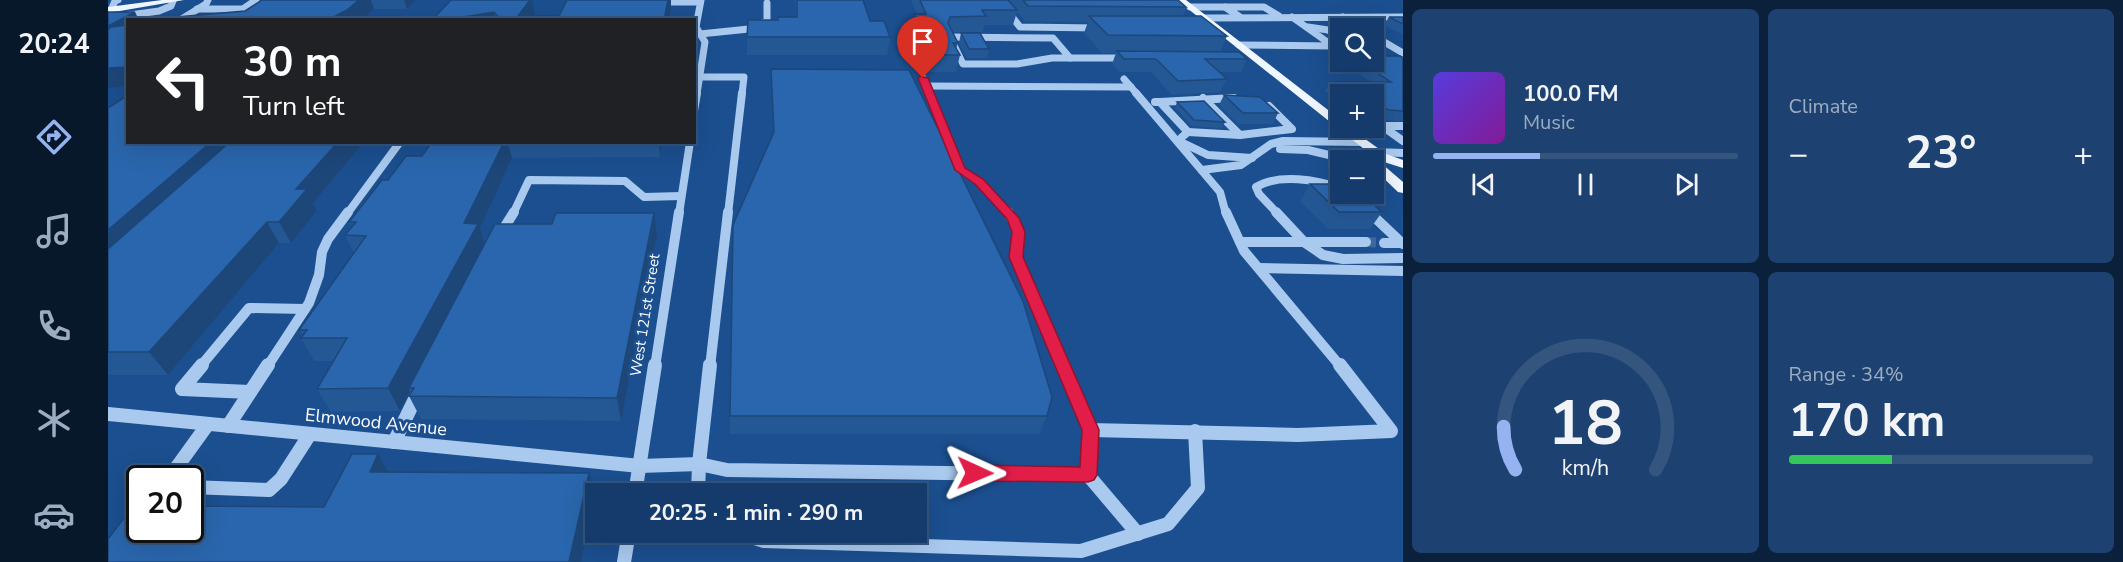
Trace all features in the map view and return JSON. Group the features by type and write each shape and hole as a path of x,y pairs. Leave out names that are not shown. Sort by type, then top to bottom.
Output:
{"main road":[{"path":"1181,0 1330,115"},
{"path":"109,13 176,1"},
{"path":"1358,138 1369,150"},
{"path":"1384,163 1403,164"},
{"path":"1384,169 1403,189"}],"street":[{"path":"183,18 208,0"},
{"path":"197,9 243,9 256,0"},
{"path":"999,0 1020,27 1111,28"},
{"path":"1256,0 1280,17"},
{"path":"109,13 114,1"},
{"path":"656,2 700,1 696,27 705,42 696,99"},
{"path":"700,34 748,29 767,21 767,3"},
{"path":"1190,7 1264,7"},
{"path":"1225,7 1240,17"},
{"path":"1291,17 1330,43"},
{"path":"1204,18 1403,17"},
{"path":"1304,26 1330,31"},
{"path":"1200,28 1217,28"},
{"path":"1070,58 1053,38 950,37 963,64 1017,64 1070,58 1136,58"},
{"path":"1384,42 1403,53"},
{"path":"1239,45 1330,45"},
{"path":"1239,60 1258,60"},
{"path":"698,483 744,77 700,76"},
{"path":"1124,79 1220,192 1229,224 1244,251 1397,431"},
{"path":"1131,87 925,82 961,170 979,182 1013,218 1019,232 1016,257 1091,430 1088,475 1138,534"},
{"path":"1143,102 1242,98"},
{"path":"1203,99 1218,117 1240,135"},
{"path":"1160,102 1188,132 1240,135 1292,129 1289,123 1259,99"},
{"path":"1167,109 1179,109"},
{"path":"1173,116 1187,117"},
{"path":"1384,124 1403,126"},
{"path":"1181,125 1194,125"},
{"path":"1384,128 1401,138"},
{"path":"1177,141 1188,132"},
{"path":"1177,141 1208,155 1252,158"},
{"path":"1203,170 1234,166 1252,158 1271,144 1283,141 1363,142"},
{"path":"228,426 305,309 316,287 322,252 328,239 399,144"},
{"name":"West 121st Street","path":"637,483 690,144"},
{"path":"1262,151 1287,148 1330,155"},
{"path":"1384,160 1403,153"},
{"path":"496,242 506,221 519,204 530,180 624,181 644,197 681,196"},
{"path":"1330,185 1319,182 1268,181 1260,183 1256,188 1304,242 1323,255 1343,259 1403,258"},
{"path":"1361,204 1402,243"},
{"path":"1240,242 1366,242"},
{"path":"1384,243 1402,243"},
{"path":"1259,268 1403,271"},
{"path":"250,392 182,389 249,308 305,309"},
{"path":"394,442 424,383"},
{"name":"Elmwood Avenue","path":"108,414 640,466 699,464 727,470 1088,475"},
{"path":"178,465 208,424"},
{"path":"1091,430 1298,435 1397,431"},
{"path":"827,543 1081,551 1138,534 1168,524 1198,488 1195,431"},
{"path":"204,488 269,490 281,479 310,434"},
{"path":"624,562 627,543"}],"building":[{"path":"262,0 359,0 332,18 177,18 245,11"},
{"path":"451,0 530,0 518,16 559,16 567,0 668,0 664,18 499,18 494,12 457,18 434,18"},
{"path":"797,0 863,0 870,21 884,21 890,37 747,37 748,20 778,20 778,17 797,17"},
{"path":"920,0 1008,0 1017,10 982,10 986,16 950,17 948,23 958,43 953,43 960,55 932,55 914,14 926,14"},
{"path":"1023,0 1178,0 1186,7 1028,6"},
{"path":"108,12 135,12 108,26"},
{"path":"1089,16 1201,16 1227,36 1108,35"},
{"path":"1389,17 1403,17 1403,24"},
{"path":"126,25 126,67 108,68 108,30 111,27"},
{"path":"961,33 980,33 989,49 969,49"},
{"path":"1117,51 1239,52 1247,59 1205,59 1227,79 1178,81 1156,59 1124,59"},
{"path":"1384,56 1400,56 1403,58 1403,111 1384,108 1384,84 1334,84 1331,82 1391,82 1376,72 1384,72"},
{"path":"771,69 909,70 1023,301 1052,397 1047,416 730,416 733,225 774,132"},
{"path":"1224,95 1260,97 1278,113 1243,113"},
{"path":"126,96 126,144 209,144 108,230 108,108"},
{"path":"1204,101 1225,122 1194,120 1177,102"},
{"path":"228,144 336,144 296,189 307,189 279,222 267,222 149,352 108,352 108,249"},
{"path":"431,144 503,144 464,223 478,224 388,388 317,389 347,338 301,338 307,330 299,330 366,236 345,235 356,222 349,222 382,180 388,180 406,156 422,156"},
{"path":"1310,184 1330,184 1330,203"},
{"path":"1331,204 1373,204 1382,212 1339,212"},
{"path":"556,213 654,213 617,398 409,396 414,388 409,388 495,224 552,224"},
{"path":"352,454 378,454 370,472 589,473 569,562 108,562 108,539 126,515 126,543 204,543 204,506 324,507"}],"tunnel":[{"path":"1366,242 1384,243"}],"route":[{"path":"923,78 961,170 979,182 1013,218 1019,232 1016,257 1091,430 1088,475 975,473"}]}
